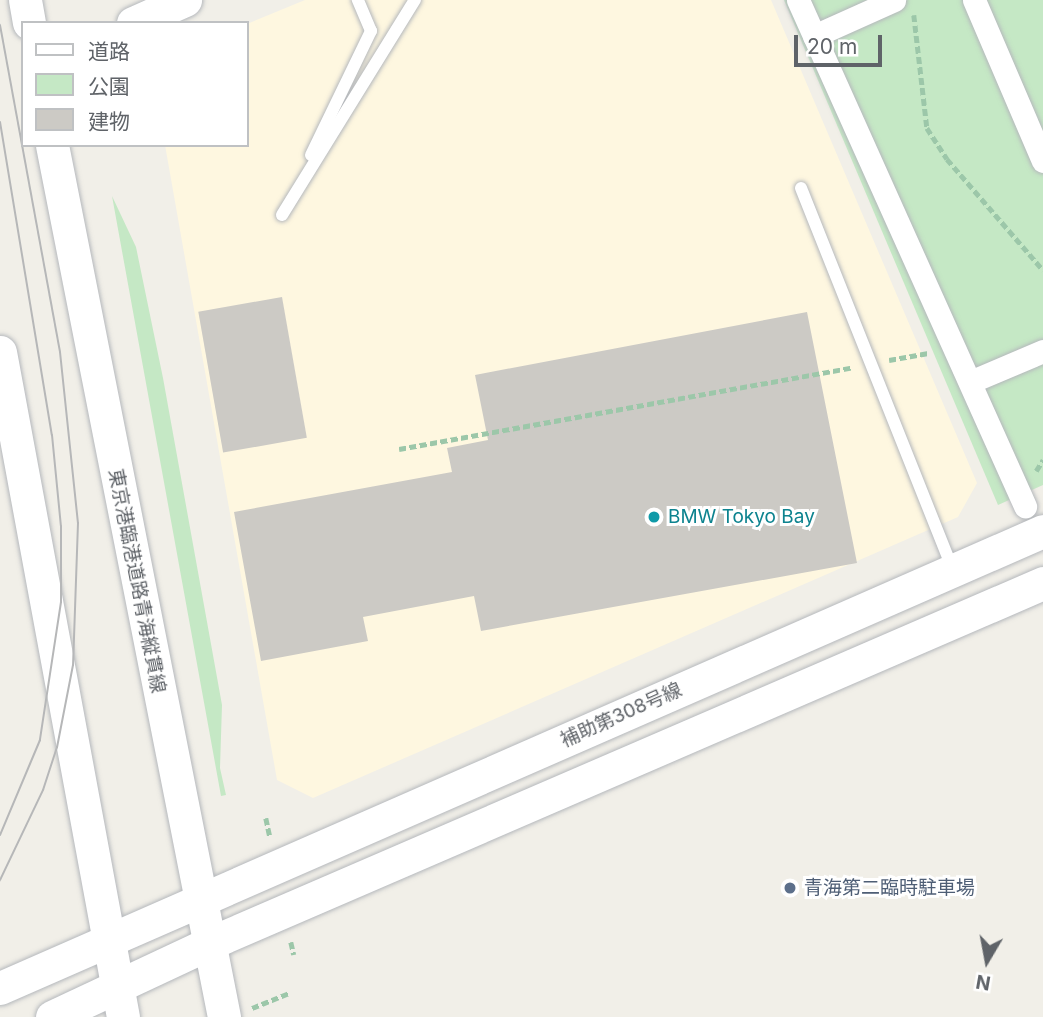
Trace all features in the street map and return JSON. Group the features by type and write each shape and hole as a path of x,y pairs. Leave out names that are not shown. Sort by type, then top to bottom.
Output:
{"street":[{"path":"25,0 29,21"},
{"path":"138,21 185,0"},
{"path":"798,0 1034,519"},
{"path":"974,0 1043,161"},
{"path":"814,36 904,5"},
{"name":"東京港臨港道路青海縦貫線","path":"52,147 208,944 238,1012"},
{"path":"970,382 1043,351"},
{"path":"0,352 121,1001"},
{"name":"補助第308号線","path":"0,988 953,571 1034,519"},
{"path":"52,1017 121,1001 208,944 1043,583"}],"lane":[{"path":"358,0 370,31 282,215 415,0"},
{"path":"801,188 953,571"}],"path":[{"path":"904,5 921,104 928,128 947,159 1043,270"},
{"path":"399,449 955,349"},
{"path":"265,818 270,838"},
{"path":"238,1012 289,993"}],"shaded area":[{"path":"305,0 771,0 977,483 958,517 313,798 277,780 165,147 248,147 248,24"}],"green space":[{"path":"784,0 1043,0 1043,485 998,505"},
{"path":"112,196 136,247 163,378 222,705 220,768 226,795 221,796"}],"building":[{"path":"282,297 307,438 223,453 198,312"},
{"path":"807,312 857,563 481,631 474,596 363,617 368,641 261,661 234,512 452,472 447,448 488,440 475,375"}],"tram line":[{"path":"0,25 21,139"},
{"path":"0,122 52,435 61,526 61,602 40,740 0,835"},
{"path":"0,880 43,790 57,747 73,665 78,523 60,352 22,147"}],"place":[{"name":"BMW Tokyo Bay","path":"654,517"},
{"name":"青海第二臨時駐車場","path":"790,888"}]}
